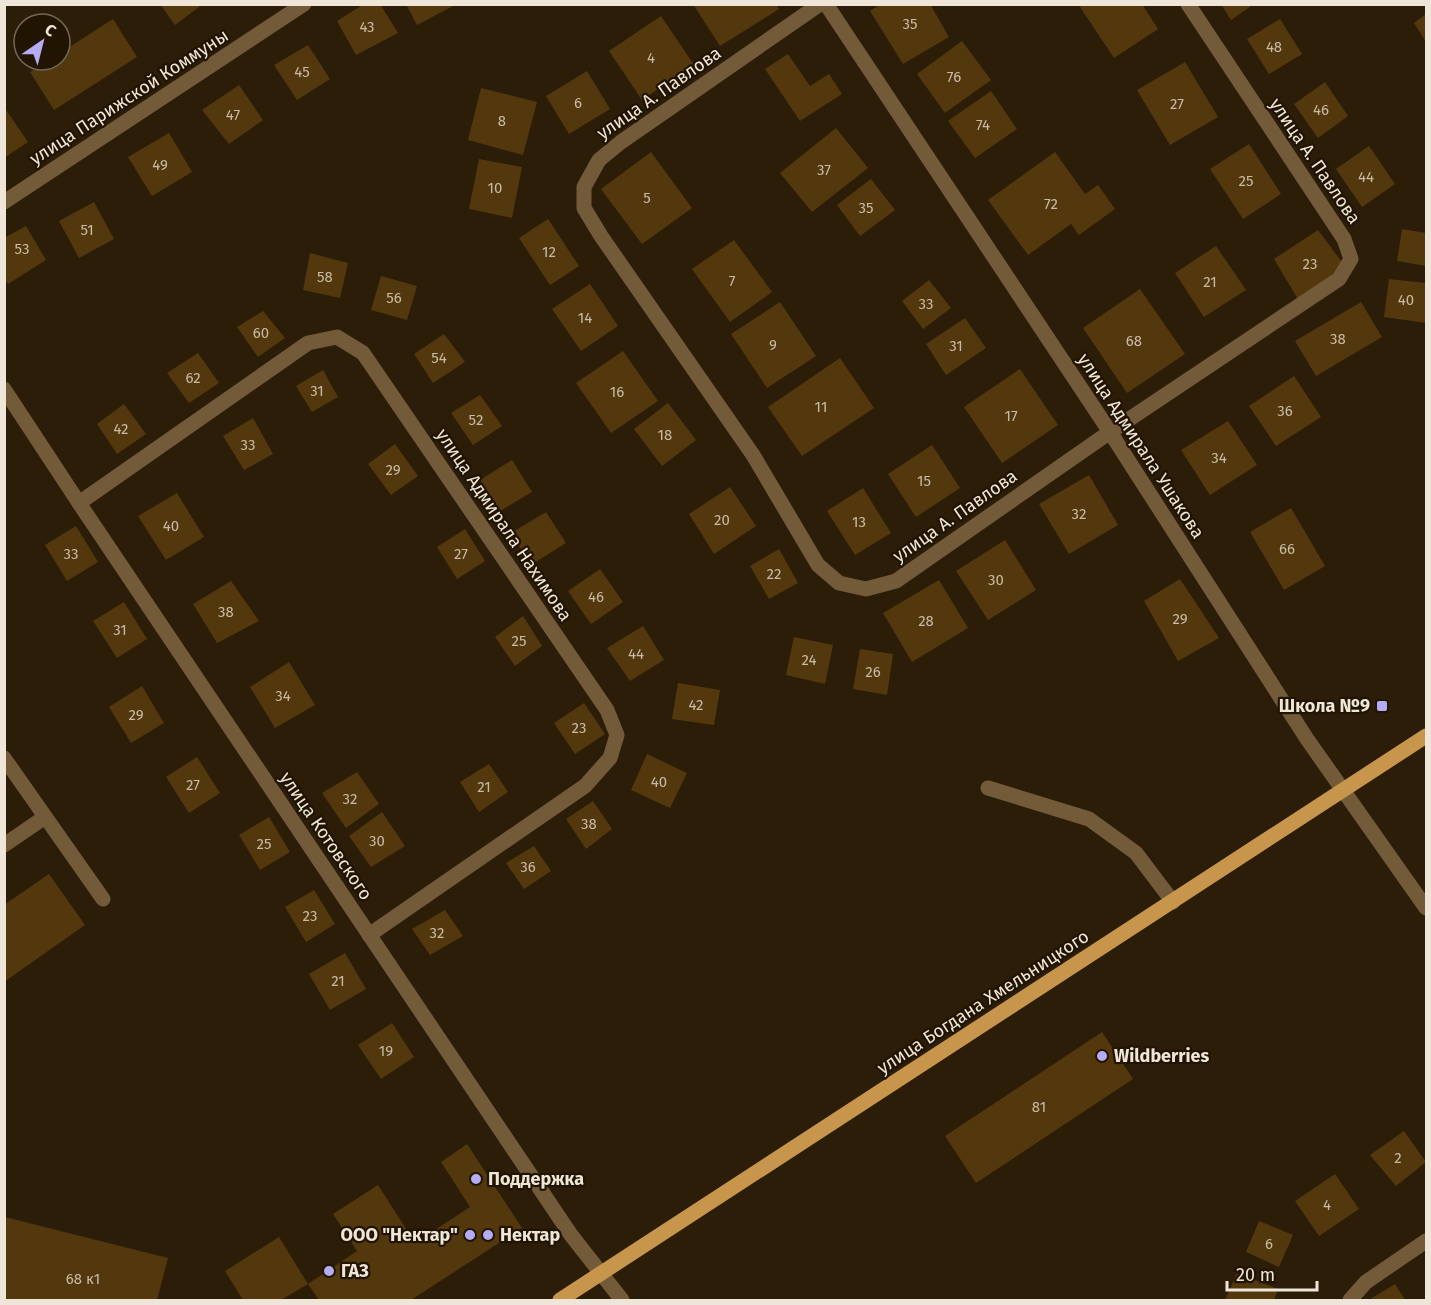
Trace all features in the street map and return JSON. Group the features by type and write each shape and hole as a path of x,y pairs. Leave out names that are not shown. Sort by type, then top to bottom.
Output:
{"main road":[{"name":"улица Богдана Хмельницкого","path":"560,1300 1426,736"}],"street":[{"name":"улица Парижской Коммуны","path":"4,202 304,4"},
{"name":"улица А. Павлова","path":"820,4 621,142 599,160 584,187 584,208 753,455 819,565 839,583 866,589 896,581 1110,432 1339,279 1351,259 1344,239 1188,4"},
{"name":"улица Адмирала Ушакова","path":"826,4 1110,432 1307,740 1426,908"},
{"name":"улица Адмирала Нахимова","path":"80,503 308,343 337,338 363,353 607,710 617,735 610,758 585,786 369,935"},
{"name":"улица Котовского","path":"4,388 571,1235 622,1300"},
{"path":"4,758 103,899"},
{"path":"988,788 1089,819 1136,853 1173,902"},
{"path":"4,844 45,817"},
{"path":"1350,1300 1366,1282 1426,1241"}],"building":[{"path":"160,4 203,4 175,25"},
{"path":"364,4 380,4 398,33 356,55 337,21"},
{"path":"406,4 457,4 417,25"},
{"path":"693,4 776,4 779,9 720,46"},
{"path":"881,4 930,4 949,37 903,64 870,11"},
{"path":"1084,4 1142,4 1158,29 1114,58 1080,7"},
{"path":"1221,4 1254,4 1231,20"},
{"path":"1426,14 1426,42 1414,23"},
{"path":"661,16 694,65 642,100 609,51"},
{"path":"113,19 137,57 54,110 30,72 72,72 72,45"},
{"path":"1280,19 1302,54 1269,74 1247,39"},
{"path":"962,41 991,80 945,113 917,74"},
{"path":"308,45 330,79 297,100 274,65"},
{"path":"788,54 810,86 829,74 842,94 800,121 765,69"},
{"path":"1185,62 1218,117 1170,145 1137,90"},
{"path":"587,71 610,109 569,134 546,96"},
{"path":"1325,82 1348,116 1318,138 1294,104"},
{"path":"239,85 263,120 229,144 202,110"},
{"path":"481,88 537,102 523,155 468,140"},
{"path":"991,91 1017,129 975,158 948,121"},
{"path":"4,107 28,142 4,158"},
{"path":"836,128 868,168 812,212 780,173"},
{"path":"169,133 192,172 152,196 128,157"},
{"path":"1249,144 1281,194 1243,219 1210,169"},
{"path":"1369,146 1395,184 1362,207 1336,169"},
{"path":"651,152 692,208 642,244 601,189"},
{"path":"1055,152 1085,194 1098,185 1115,209 1079,235 1071,224 1028,255 988,200"},
{"path":"479,159 522,167 512,218 469,209"},
{"path":"871,179 895,210 860,236 837,205"},
{"path":"94,202 114,239 79,258 59,221"},
{"path":"548,219 579,266 550,285 519,238"},
{"path":"26,226 46,260 8,284 4,278 4,238"},
{"path":"1402,229 1426,233 1426,266 1397,261"},
{"path":"1318,230 1347,269 1299,301 1274,259"},
{"path":"734,240 772,292 730,322 692,269"},
{"path":"1216,246 1246,290 1204,317 1175,273"},
{"path":"310,253 348,263 340,298 303,290"},
{"path":"381,276 417,286 407,320 371,310"},
{"path":"1389,279 1426,283 1426,323 1384,317"},
{"path":"929,280 951,308 923,329 902,301"},
{"path":"590,284 618,326 581,351 552,309"},
{"path":"1140,289 1185,354 1127,393 1083,328"},
{"path":"780,302 816,356 767,388 731,334"},
{"path":"1361,302 1382,337 1316,376 1295,341"},
{"path":"263,311 285,338 258,357 237,327"},
{"path":"965,318 986,348 946,375 926,344"},
{"path":"444,334 465,362 433,383 414,354"},
{"path":"623,351 658,401 611,433 576,383"},
{"path":"198,353 219,383 189,403 167,373"},
{"path":"840,358 874,408 802,456 768,407"},
{"path":"1020,369 1058,425 1002,463 964,407"},
{"path":"323,370 338,397 312,412 296,386"},
{"path":"1294,376 1321,417 1276,446 1249,406"},
{"path":"480,395 502,426 473,445 451,413"},
{"path":"668,403 696,440 662,466 634,429"},
{"path":"124,404 146,434 117,454 97,424"},
{"path":"253,418 273,454 244,470 223,436"},
{"path":"1228,421 1257,465 1210,495 1181,450"},
{"path":"395,444 418,476 391,495 368,464"},
{"path":"932,445 960,488 916,517 888,474"},
{"path":"512,460 532,492 500,511 480,480"},
{"path":"1089,475 1118,525 1069,554 1039,504"},
{"path":"730,487 756,526 714,554 689,514"},
{"path":"863,488 891,533 855,555 827,511"},
{"path":"177,493 204,537 166,560 138,516"},
{"path":"1291,508 1325,566 1284,590 1250,532"},
{"path":"546,512 566,543 531,565 511,533"},
{"path":"76,526 98,562 67,581 45,545"},
{"path":"465,529 485,561 457,579 437,547"},
{"path":"1005,540 1036,590 988,620 956,571"},
{"path":"779,549 798,583 769,599 750,566"},
{"path":"600,569 623,602 591,624 568,591"},
{"path":"1180,579 1219,638 1178,661 1144,601"},
{"path":"939,580 968,628 912,662 883,613"},
{"path":"231,581 259,621 217,643 193,604"},
{"path":"124,602 147,639 117,658 93,621"},
{"path":"523,616 542,646 515,666 495,637"},
{"path":"643,626 664,660 630,681 607,648"},
{"path":"794,637 833,645 825,684 786,675"},
{"path":"860,649 893,654 887,695 853,689"},
{"path":"289,662 315,705 275,728 250,687"},
{"path":"678,683 720,690 714,725 672,719"},
{"path":"142,686 164,723 131,743 109,707"},
{"path":"584,703 605,734 575,754 554,723"},
{"path":"647,754 687,773 670,808 631,790"},
{"path":"197,757 220,793 189,813 166,777"},
{"path":"489,764 508,792 479,812 460,782"},
{"path":"357,772 379,804 346,828 322,793"},
{"path":"593,801 612,829 586,849 566,819"},
{"path":"382,812 405,846 371,867 349,836"},
{"path":"269,817 290,852 260,870 239,835"},
{"path":"534,846 551,871 524,889 506,863"},
{"path":"49,874 85,925 4,982 4,905"},
{"path":"314,890 335,924 306,942 285,907"},
{"path":"445,910 463,936 430,955 412,929"},
{"path":"345,953 366,989 330,1010 309,974"},
{"path":"392,1023 414,1057 381,1079 358,1045"},
{"path":"1102,1032 1133,1079 976,1183 945,1136"},
{"path":"1404,1131 1426,1162 1396,1186 1370,1155"},
{"path":"467,1144 522,1228 411,1300 319,1300 308,1284 357,1251 333,1214 378,1185 415,1243 470,1207 441,1162"},
{"path":"1335,1174 1359,1209 1319,1236 1295,1201"},
{"path":"5,1217 168,1258 157,1300 5,1300"},
{"path":"1259,1221 1293,1235 1279,1267 1246,1252"},
{"path":"279,1237 308,1284 281,1300 243,1300 225,1271"},
{"path":"1237,1273 1278,1289 1274,1300 1225,1300"},
{"path":"1395,1284 1405,1300 1369,1300"}],"place":[{"name":"Школа №9","path":"1382,706"},
{"name":"Wildberries","path":"1102,1056"},
{"name":"Поддержка","path":"476,1179"},
{"name":"ООО \"Нектар\"","path":"470,1235"},
{"name":"Нектар","path":"488,1235"},
{"name":"ГАЗ","path":"329,1271"}]}
